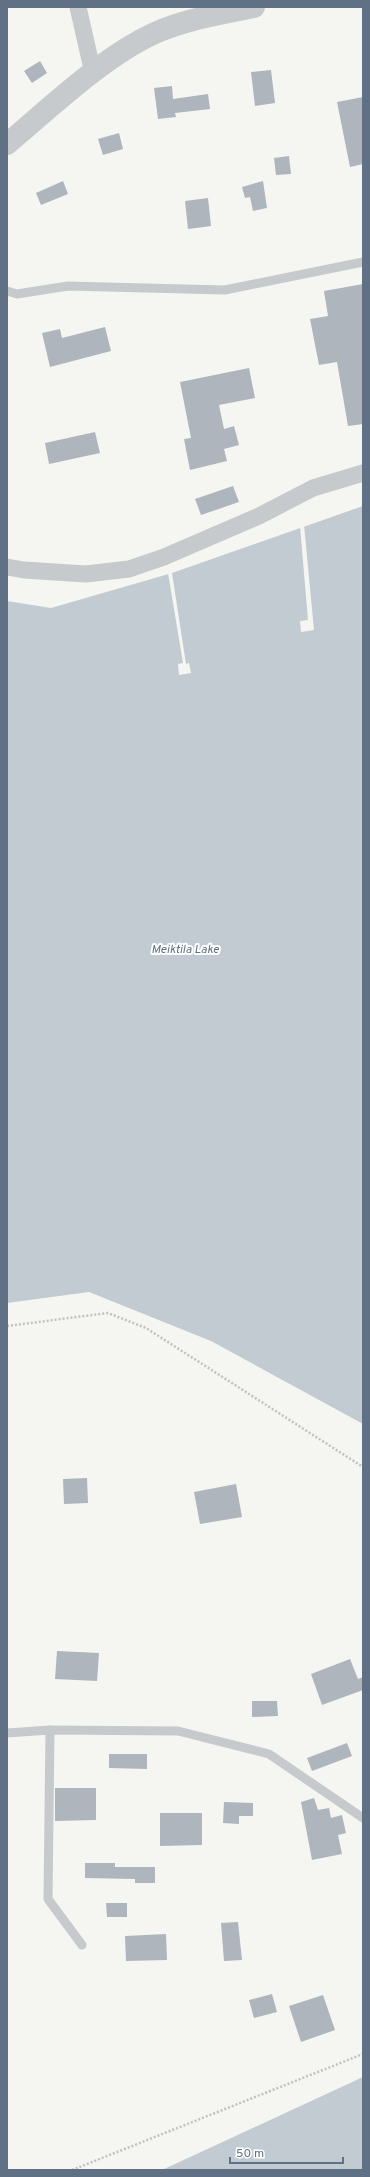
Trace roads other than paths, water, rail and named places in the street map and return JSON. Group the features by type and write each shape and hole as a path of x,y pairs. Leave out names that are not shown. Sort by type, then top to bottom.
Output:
{"street":[{"path":"78,7 93,73"},
{"path":"7,144 93,73 137,42 156,33 201,18 254,7"},
{"path":"7,566 24,570 86,574 129,569 164,557 259,516 313,488 363,473"}],"lane":[{"path":"7,291 18,294 68,286 224,290 363,262"},
{"path":"7,1732 50,1730 178,1731 269,1754 363,1818"},
{"path":"50,1730 48,1899 82,1945"}],"water":[{"name":"Meiktila Lake","path":"363,506 363,1424 211,1341 89,1292 7,1303 7,601 51,608 172,573"},
{"path":"363,2077 363,2170 162,2170"}]}
